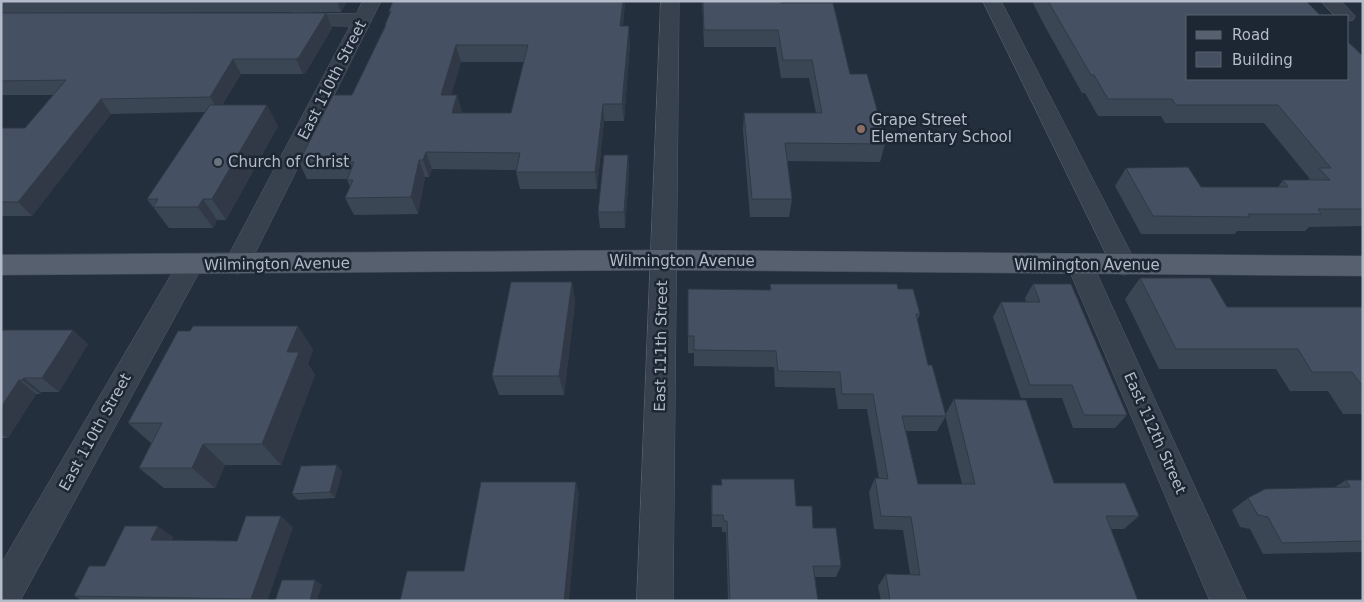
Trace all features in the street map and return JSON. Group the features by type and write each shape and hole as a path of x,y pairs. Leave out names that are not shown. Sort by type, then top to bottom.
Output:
{"main road":[{"name":"Wilmington Avenue","path":"1,265 663,260 1363,266"}],"street":[{"name":"East 111th Street","path":"655,601 670,1"},
{"path":"992,1 1124,265"},
{"path":"1330,1 1344,15"},
{"path":"275,19 367,10"},
{"name":"East 110th Street","path":"236,264 367,10"},
{"name":"East 110th Street","path":"1,599 190,265"},
{"name":"East 112th Street","path":"1080,265 1229,601"}],"building":[{"path":"393,1 623,1 620,26 629,26 622,104 603,104 595,172 516,172 520,153 426,152 423,160 419,160 411,197 345,198 353,180 347,180 354,162 299,162 333,95 352,95 386,25 391,11 389,11","holes":["456,45 528,45 511,113 452,113 457,95 441,95"]},
{"path":"703,1 833,3 850,74 867,74 885,144 785,143 792,199 752,199 744,113 822,113 812,60 783,60 778,30 704,30"},
{"path":"1048,1 1306,1 1320,15 1186,15 1186,80 1349,80 1349,43 1363,56 1363,209 1318,209 1321,214 1248,214 1250,217 1153,216 1126,168 1188,167 1201,187 1288,187 1283,180 1330,180 1319,168 1331,168 1278,105 1176,105 1172,99 1108,99 1094,75 1091,75"},
{"path":"1,13 326,13 299,57 296,59 233,59 210,97 101,99 18,202 1,202 1,128 25,128 66,80 1,81"},
{"path":"210,105 267,105 212,199 203,199 198,207 153,207 158,199 147,199"},
{"path":"604,155 628,155 624,212 598,212"},
{"path":"1140,278 1210,278 1227,307 1363,307 1363,387 1352,372 1312,372 1298,349 1176,349"},
{"path":"511,282 572,282 559,376 492,376"},
{"path":"770,284 897,284 898,289 913,289 920,314 916,314 928,365 932,365 946,416 902,416 918,484 975,484 954,399 1026,400 1054,483 1125,483 1139,516 1106,516 1138,601 890,601 886,574 920,575 911,517 881,516 875,478 888,479 873,394 842,394 840,372 778,371 776,351 694,350 694,336 688,336 688,289 771,290"},
{"path":"1033,284 1071,284 1127,415 1084,415 1072,385 1030,385 1001,302 1040,302"},
{"path":"193,326 298,326 287,352 299,352 262,444 203,444 192,468 139,468 162,423 128,423 178,331 190,331"},
{"path":"3,330 73,330 42,378 24,378 19,380 1,407 1,333"},
{"path":"337,465 330,492 292,494 301,466"},
{"path":"721,479 794,479 796,506 812,506 813,528 836,528 841,566 813,566 818,601 730,601 727,521 724,521 723,515 712,515 712,485 722,485"},
{"path":"1346,480 1363,480 1363,541 1282,543 1268,517 1258,515 1248,498 1265,489 1350,487"},
{"path":"481,482 576,482 564,601 400,601 407,571 464,571"},
{"path":"246,516 281,516 251,599 74,596 89,566 105,566 125,526 158,526 151,540 237,541"},
{"path":"282,580 315,580 310,601 275,601"}],"place":[{"name":"Grape Street Elementary School","path":"861,129"},
{"name":"Church of Christ","path":"218,162"}]}
